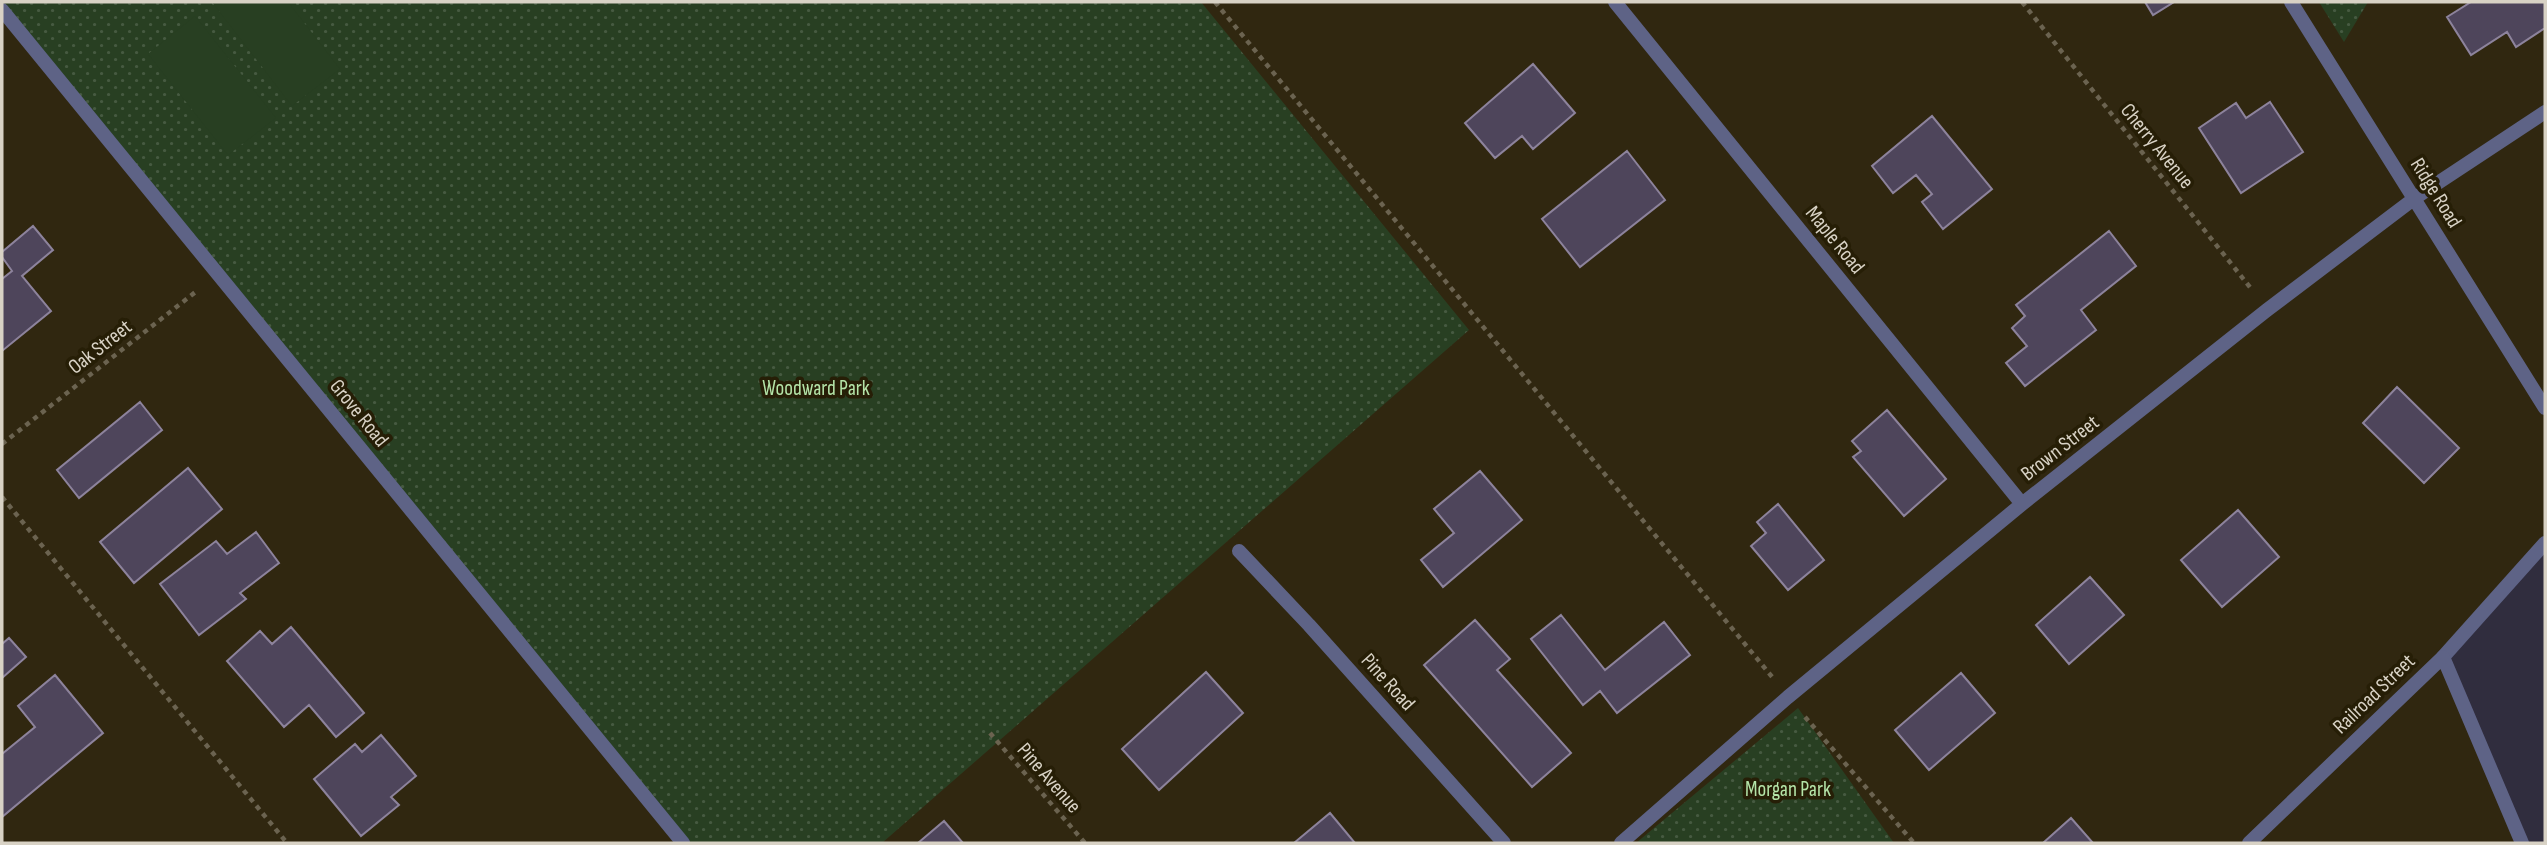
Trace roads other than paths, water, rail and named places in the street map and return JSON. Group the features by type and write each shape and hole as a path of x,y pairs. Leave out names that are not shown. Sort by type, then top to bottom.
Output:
{"street":[{"name":"Maple Road","path":"1615,2 2022,504"},
{"name":"Ridge Road","path":"2291,2 2545,408"},
{"name":"Grove Road","path":"2,10 683,843"},
{"name":"Brown Street","path":"1621,843 1788,697 2022,504 2267,310 2415,198 2545,112"},
{"path":"2443,657 2545,542"},
{"name":"Pine Road","path":"1239,551 1309,625 1504,843"},
{"name":"Railroad Street","path":"2249,843 2443,657 2522,843"}],"park label":[{"name":"Woodward Park","path":"816,388"},
{"name":"Morgan Park","path":"1788,789"}]}
